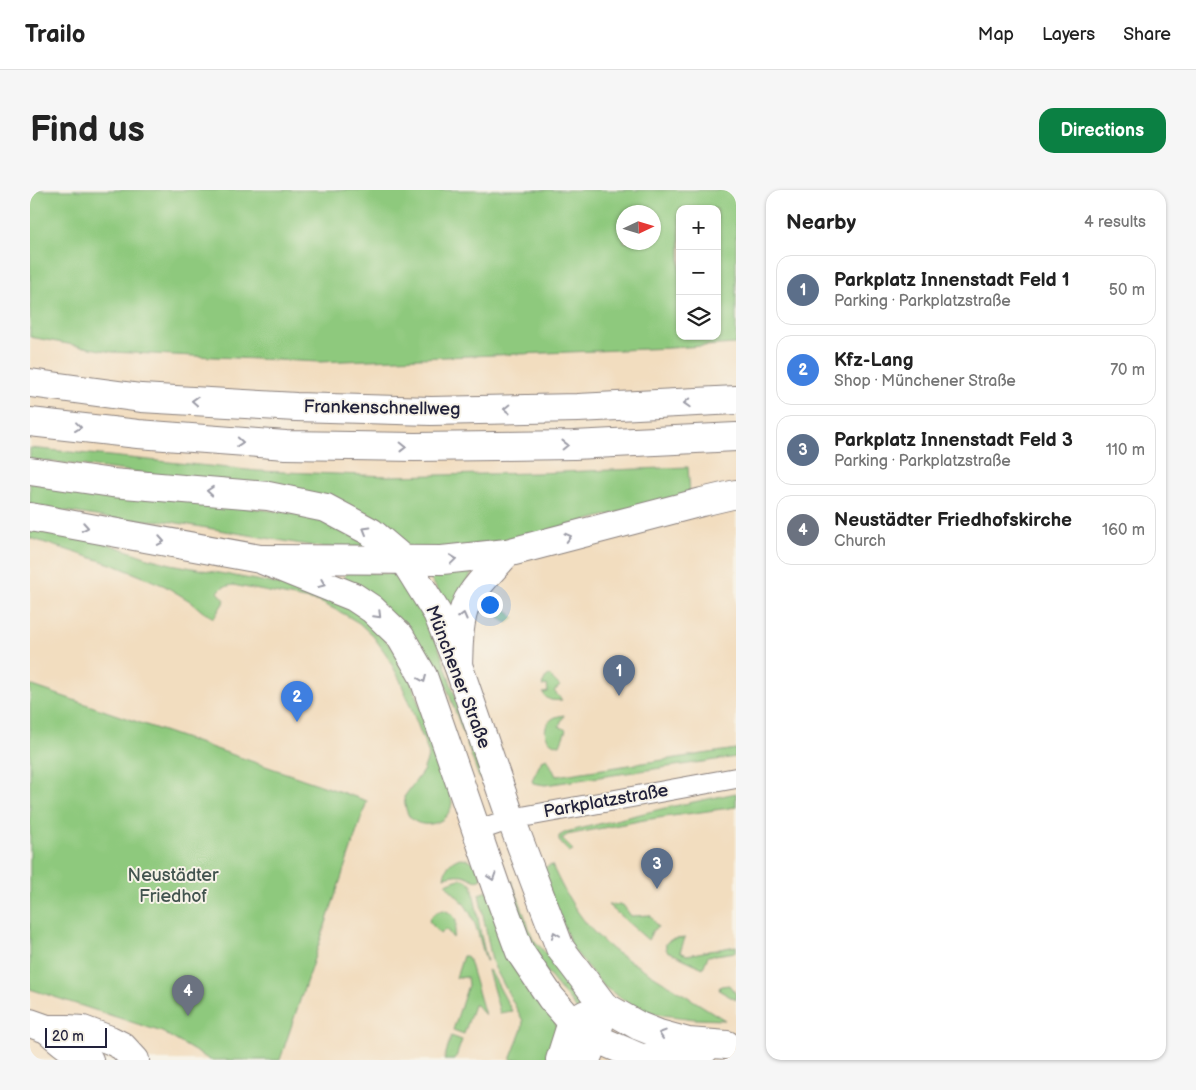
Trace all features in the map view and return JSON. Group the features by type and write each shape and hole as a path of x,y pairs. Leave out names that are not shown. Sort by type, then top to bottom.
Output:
{"main road":[{"name":"Frankenschnellweg","path":"30,383 141,398 296,407 431,411 578,408 736,400"},
{"path":"30,422 138,434 286,445 415,447 574,445 736,437"},
{"name":"Münchener Straße","path":"30,471 112,483 268,496 326,508 371,532 404,560 437,613 458,665 511,819 560,948 604,1006 659,1034 688,1042 732,1044"},
{"path":"260,559 442,560 506,553 736,494"},
{"name":"Münchener Straße","path":"30,517 260,559 354,597 372,609 400,636 423,676 520,952 551,998 572,1022 591,1049 641,1058 666,1057 732,1044"},
{"path":"458,665 461,621 470,596 506,553"},
{"path":"560,1060 572,1022 604,1006"},
{"path":"591,1049 604,1006"},
{"path":"39,1026 89,1060"},
{"path":"39,1026 82,1030 122,1046 135,1060"},
{"path":"691,1060 732,1044"}],"street":[{"name":"Parkplatzstraße","path":"476,830 511,819 736,778"}],"green space":[{"path":"30,190 736,190 736,344 319,362 112,352 30,337"},
{"path":"30,448 258,471 389,476 688,467 690,494 518,538 409,552 392,535 168,476 30,459"},
{"path":"30,483 309,515 365,542 367,547 319,547 166,521 113,519 30,505"},
{"path":"30,528 100,541 171,564 309,590 363,615 395,651 411,681 452,801 446,817 436,823 424,824 413,820 408,814 404,797 423,771 429,754 400,680 386,654 373,636 359,623 320,602 233,585 223,587 218,592 225,600 214,618 165,586 114,565 30,538"},
{"path":"472,571 454,617 428,574"},
{"path":"348,572 399,574 435,636 483,779 479,777 444,680 430,656 407,627 346,580 344,575"},
{"path":"497,600 514,618 507,623 496,615 492,608"},
{"path":"549,675 560,686 554,691 562,700 551,700 546,698 543,693 548,692 547,685 542,686 545,678"},
{"name":"Neustädter Friedhof","path":"30,685 367,801 280,1060 210,1060 162,1032 30,989"},
{"path":"564,715 559,726 566,730 560,745 555,744 548,739 545,731 546,727 554,718"},
{"path":"736,749 736,757 545,785 533,783 532,780 542,760 547,758 556,776"},
{"path":"736,793 736,807 644,820 567,835 562,839 573,850 569,852 559,841 559,836 566,832"},
{"path":"460,858 472,861 482,879 477,881 460,875 444,877 449,865"},
{"path":"552,865 564,890 579,914 606,944 617,953 725,1020 695,1019 647,1013 603,986 573,949 541,869"},
{"path":"460,879 472,884 487,961 469,911 446,884"},
{"path":"512,881 533,939 573,983 579,993 580,1004 578,1011 536,959 506,883"},
{"path":"487,891 555,1022 557,1028 552,1060 510,1060 522,1029 523,1021 492,961 479,894"},
{"path":"608,905 623,905 631,916 650,915 658,927 653,930 648,940"},
{"path":"444,910 453,915 456,921 453,938 446,929 440,934 429,921 435,913"},
{"path":"685,938 680,952 687,955 736,946 736,952 708,956 703,968 667,951 666,944 668,941"},
{"path":"463,956 468,957 485,1015 474,1005 464,1034 453,1030 468,985 467,977 456,978"},
{"path":"488,970 491,972 512,1011 500,1013"},
{"path":"729,985 736,994 736,1000 720,991 719,988 721,986"},
{"path":"451,1036 462,1040 455,1060 444,1060"}],"place":[{"name":"Parkplatz Innenstadt Feld 1","path":"619,696"},
{"name":"Kfz-Lang","path":"297,722"},
{"name":"Parkplatz Innenstadt Feld 3","path":"657,889"},
{"name":"Neustädter Friedhofskirche","path":"188,1016"}]}
